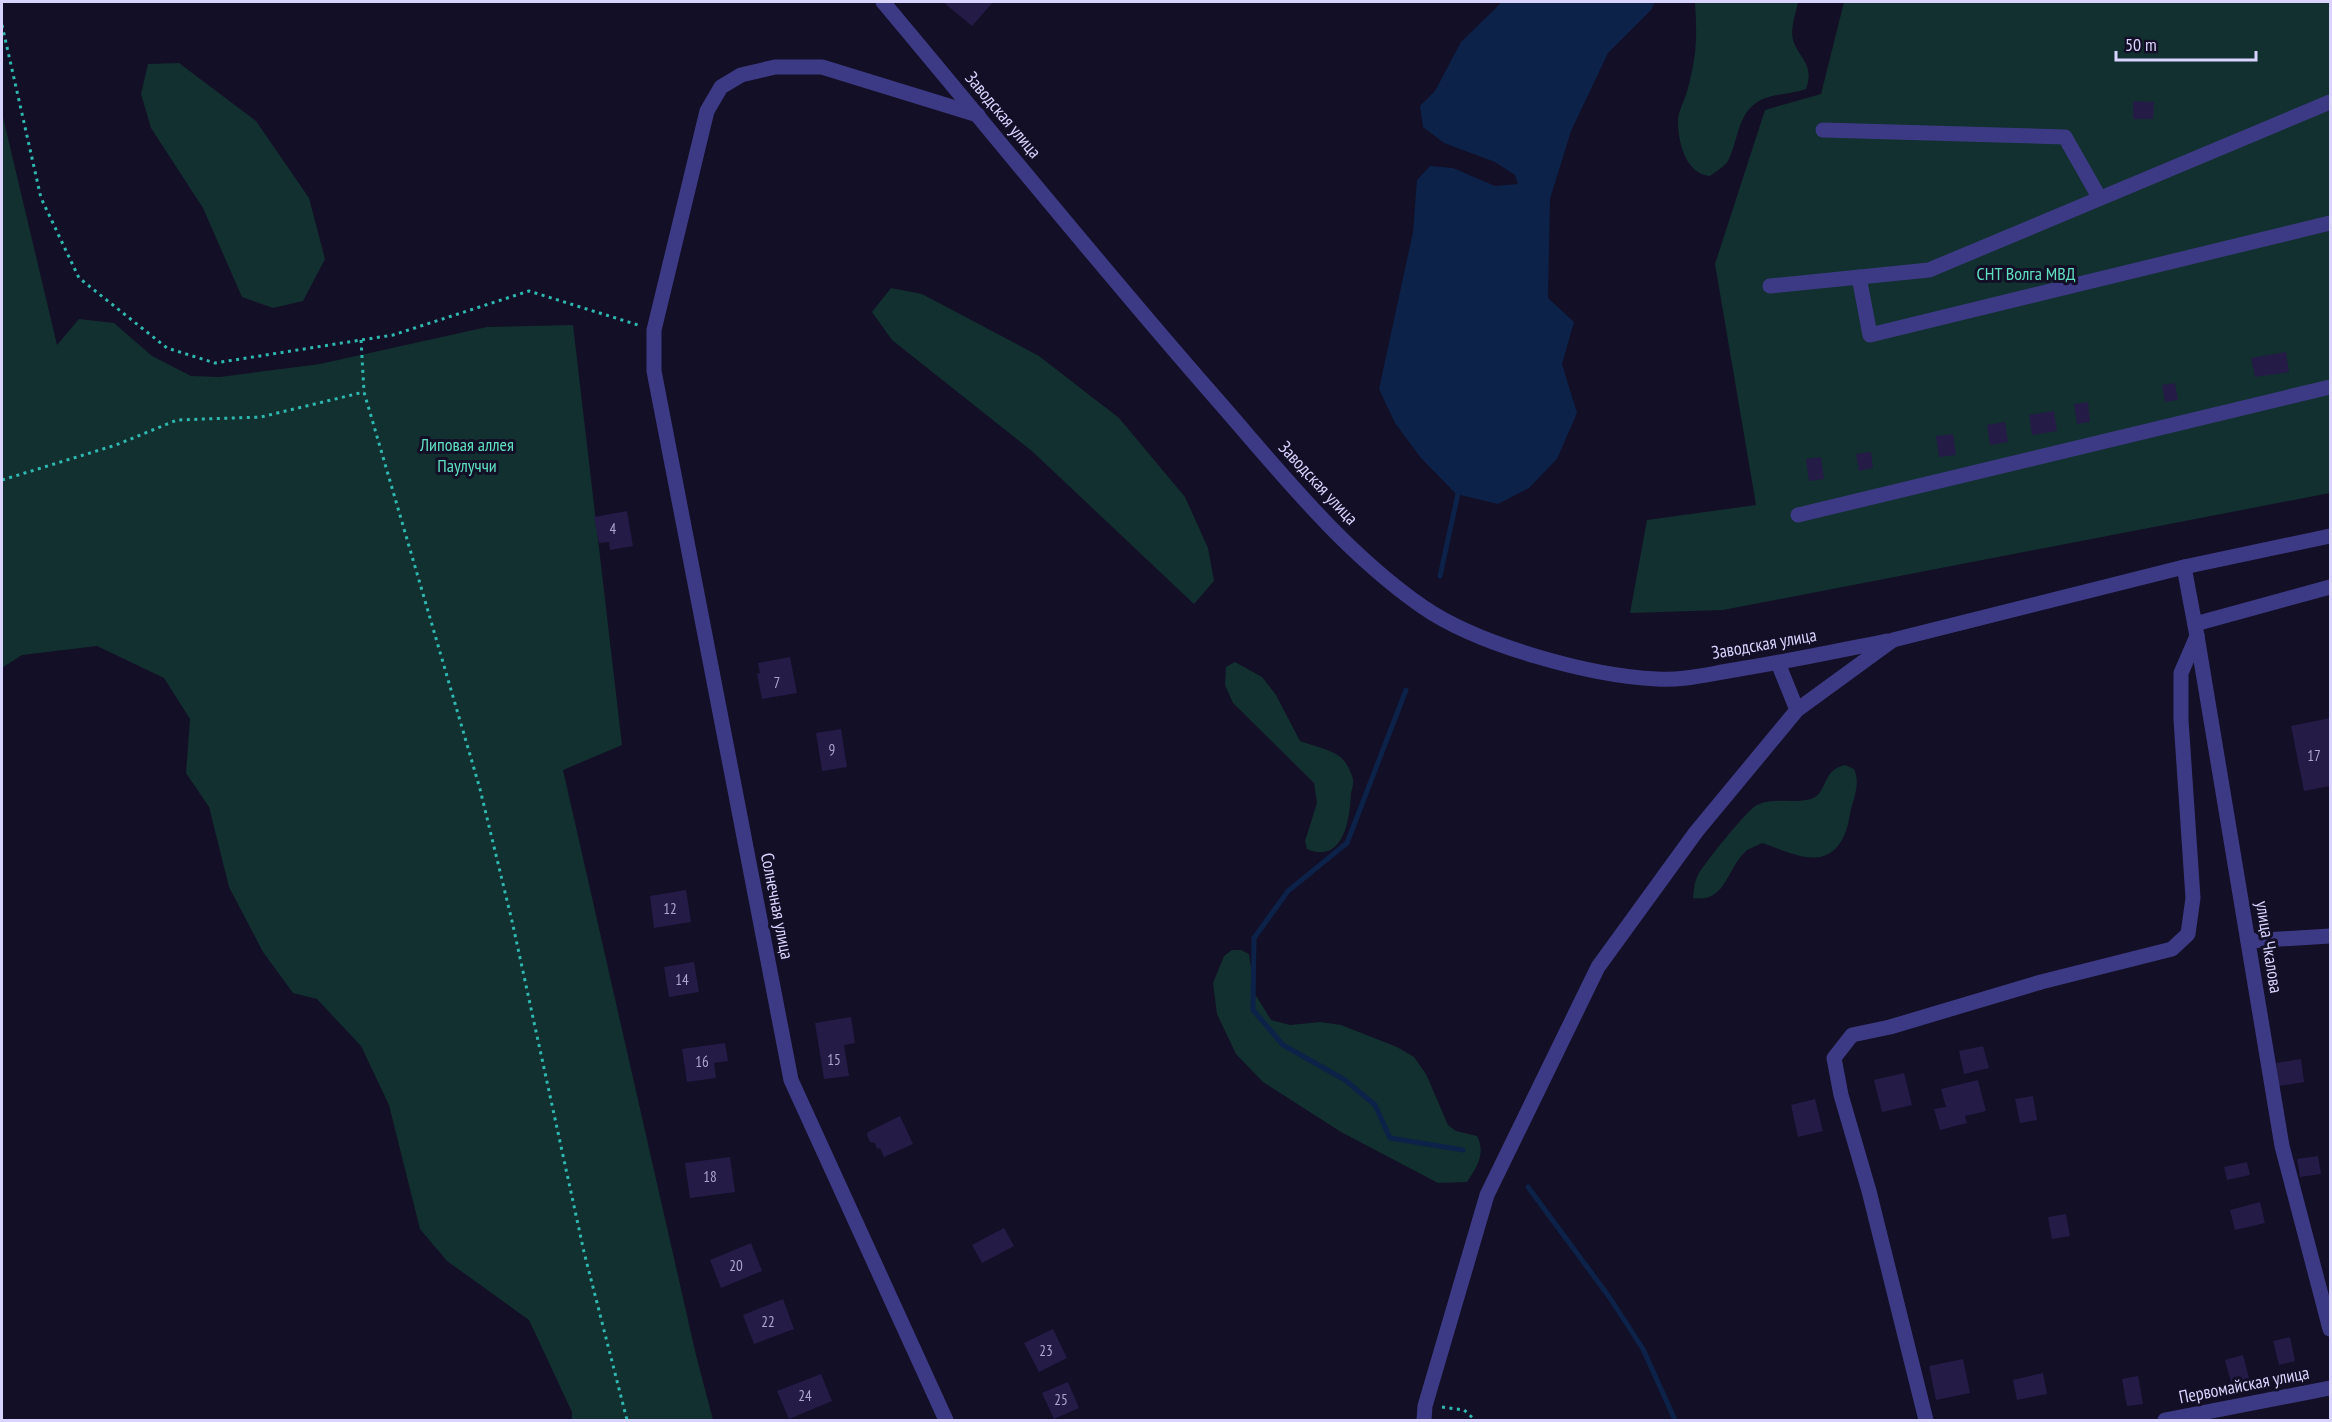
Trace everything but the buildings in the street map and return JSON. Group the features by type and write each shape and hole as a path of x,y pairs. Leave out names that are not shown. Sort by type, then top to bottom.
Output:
{"street":[{"name":"Заводская улица","path":"883,2 1157,331 1299,494 1348,544 1425,609 1463,629 1510,647 1561,663 1615,675 1660,680 1779,663 1893,640 2184,567 2331,536"},
{"name":"Солнечная улица","path":"946,1420 791,1080 654,371 654,330 707,111 721,87 741,75 775,67 822,67 978,115"},
{"path":"1770,286 1929,270 2099,197 2331,102"},
{"path":"1823,130 2065,137 2099,197"},
{"path":"1859,277 1870,335 2331,223"},
{"path":"1798,515 2331,387"},
{"name":"улица Чкалова","path":"2184,567 2282,1146 2331,1329"},
{"path":"1926,1420 1869,1191 1841,1095 1834,1058 1852,1035 1890,1027 2041,982 2172,949 2188,934 2193,898 2181,720 2181,673 2196,630 2331,586"},
{"path":"1424,1413 1487,1195 1598,967 1696,832 1797,710 1893,640"},
{"path":"1779,663 1797,710"},
{"path":"2248,941 2331,936"},
{"name":"Первомайская улица","path":"2165,1420 2331,1388"}],"path":[{"path":"2,25 41,198 79,278 167,348 215,363 393,335 529,291 654,330"},
{"path":"361,340 364,392 480,789 517,944 584,1252 627,1420"},
{"path":"2,480 116,445 177,420 261,417 364,392"},
{"path":"1424,1413 1464,1410 1475,1420"}],"green space":[{"path":"1695,2 1798,2 1792,35 1809,73 1806,89 1767,97 1750,108 1741,122 1728,161 1710,176 1695,170 1689,164 1678,130 1679,115 1689,85 1695,53"},
{"name":"СНТ Волга МВД","path":"1844,2 2330,2 2330,493 1723,610 1630,613 1647,520 1756,505 1715,264 1765,110 1821,94"},
{"path":"179,63 256,121 309,198 325,259 303,301 273,308 242,297 203,208 151,128 141,94 148,64"},
{"name":"Липовая аллея Паулуччи","path":"2,113 57,345 79,319 114,323 152,356 191,376 220,377 320,364 487,327 573,325 622,745 563,770 696,1355 713,1420 572,1420 572,1412 529,1320 447,1261 420,1229 389,1105 361,1046 317,999 293,993 263,952 229,887 209,807 186,773 190,719 164,678 97,646 22,655 2,668"},
{"path":"891,288 922,294 1039,356 1119,418 1185,497 1208,548 1214,581 1194,604 1033,452 892,340 872,312"},
{"path":"1235,662 1262,677 1276,695 1300,741 1336,754 1349,768 1353,782 1349,815 1337,845 1329,851 1319,852 1307,849 1305,841 1317,803 1314,783 1233,703 1225,685 1226,667"},
{"path":"1845,765 1854,769 1857,779 1856,789 1844,836 1836,848 1828,854 1807,857 1762,843 1745,852 1719,890 1704,898 1693,898 1698,875 1752,809 1770,801 1811,799 1820,792 1832,772"},
{"path":"1232,950 1241,950 1249,954 1255,994 1271,1020 1290,1025 1320,1022 1341,1025 1397,1047 1414,1057 1426,1074 1448,1125 1456,1131 1477,1136 1480,1143 1477,1166 1467,1182 1438,1183 1341,1132 1263,1082 1236,1054 1217,1014 1213,983 1224,956"}],"water":[{"path":"1502,2 1655,2 1651,10 1608,53 1571,131 1550,199 1548,298 1574,322 1562,364 1577,413 1557,459 1529,488 1498,504 1456,494 1421,458 1395,423 1379,389 1413,232 1417,180 1430,166 1453,168 1495,186 1518,184 1515,175 1495,162 1444,143 1423,127 1420,106 1435,91 1461,42"}],"waterway":[{"path":"1440,576 1459,489"},
{"path":"1406,690 1347,843 1288,891 1254,938 1253,1010 1283,1045 1345,1080 1375,1105 1390,1138 1463,1150"},
{"path":"1528,1187 1610,1298 1643,1349 1675,1420"}]}
